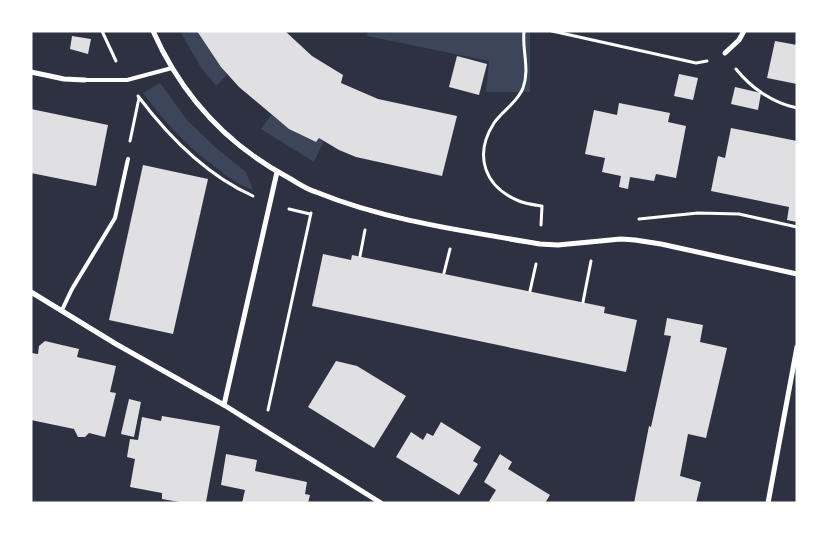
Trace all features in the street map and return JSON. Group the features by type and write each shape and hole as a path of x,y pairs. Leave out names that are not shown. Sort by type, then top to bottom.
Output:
{"street":[{"path":"153,31 164,57 187,92 216,125 245,150 277,172 315,192 370,210 440,227 540,244 558,245 621,239 661,244 797,274"},
{"path":"725,53 739,40 744,31"},
{"path":"31,72 64,79 85,80"},
{"path":"224,405 277,172"},
{"path":"31,292 224,405 381,503"},
{"path":"768,503 797,347"}],"lane":[{"path":"85,80 126,80 172,68"},
{"path":"62,310 72,289 115,218 128,159"}],"path":[{"path":"102,31 114,59 126,80 169,134 188,152 246,193 270,204 310,214"},
{"path":"524,31 523,51 527,67 524,84 522,90 495,122 487,135 484,146 484,160 486,172 496,186 505,194 520,202 542,206 541,228 549,227"},
{"path":"552,31 696,63 711,60 725,53 747,82 781,104 797,108"},
{"path":"128,159 130,135 140,98"},
{"path":"263,430 315,192"},
{"path":"360,256 370,210"},
{"path":"632,219 698,213 739,214 797,227"},
{"path":"582,302 594,241"},
{"path":"530,291 540,244"}],"shaded area":[{"path":"180,31 197,31 227,75 216,86 200,66"},
{"path":"368,31 530,31 530,92 486,92 489,61 367,36"},
{"path":"160,83 187,120 215,147 246,172 253,190 235,182 208,162 160,115 143,93"},
{"path":"271,115 293,130 316,142 319,138 324,141 314,162 261,129"}],"building":[{"path":"197,31 285,31 312,56 343,75 341,83 378,99 457,116 442,176 356,157 339,150 319,138 316,142 289,129 239,87 221,67"},
{"path":"72,36 91,39 88,54 70,49"},
{"path":"775,41 797,45 797,84 767,78"},
{"path":"457,56 487,64 479,95 449,87"},
{"path":"679,74 698,78 693,100 674,96"},
{"path":"735,87 761,93 758,110 731,104"},
{"path":"619,103 670,113 668,122 686,126 676,178 656,174 654,181 630,177 628,189 619,187 621,176 602,172 605,158 585,154 594,110 617,115"},
{"path":"31,109 108,125 96,186 31,173"},
{"path":"731,128 797,141 797,222 787,220 789,207 711,191 718,156 725,158"},
{"path":"143,165 208,179 173,334 109,320"},
{"path":"323,254 351,260 352,255 605,307 604,313 637,320 626,372 312,306"},
{"path":"667,318 703,325 700,342 727,348 706,438 688,434 680,476 701,482 696,503 634,503 649,426 651,427 671,336 664,335"},
{"path":"45,341 79,349 77,357 116,366 110,392 116,393 105,437 89,433 85,437 78,437 74,429 31,420 31,353 38,354 39,346"},
{"path":"336,361 357,366 406,396 374,448 308,407"},
{"path":"129,399 141,402 134,437 121,434"},
{"path":"162,416 220,426 206,502 185,503 162,499 162,493 130,487 135,459 127,457 130,439 138,440 142,417 161,421"},
{"path":"441,422 481,447 473,461 478,464 459,495 396,457 411,432 423,440 427,433 433,436"},
{"path":"226,454 257,460 255,471 307,482 305,494 310,495 308,503 242,503 245,490 221,485"},
{"path":"500,454 512,462 508,469 550,495 545,503 488,503 496,490 484,482"}]}
